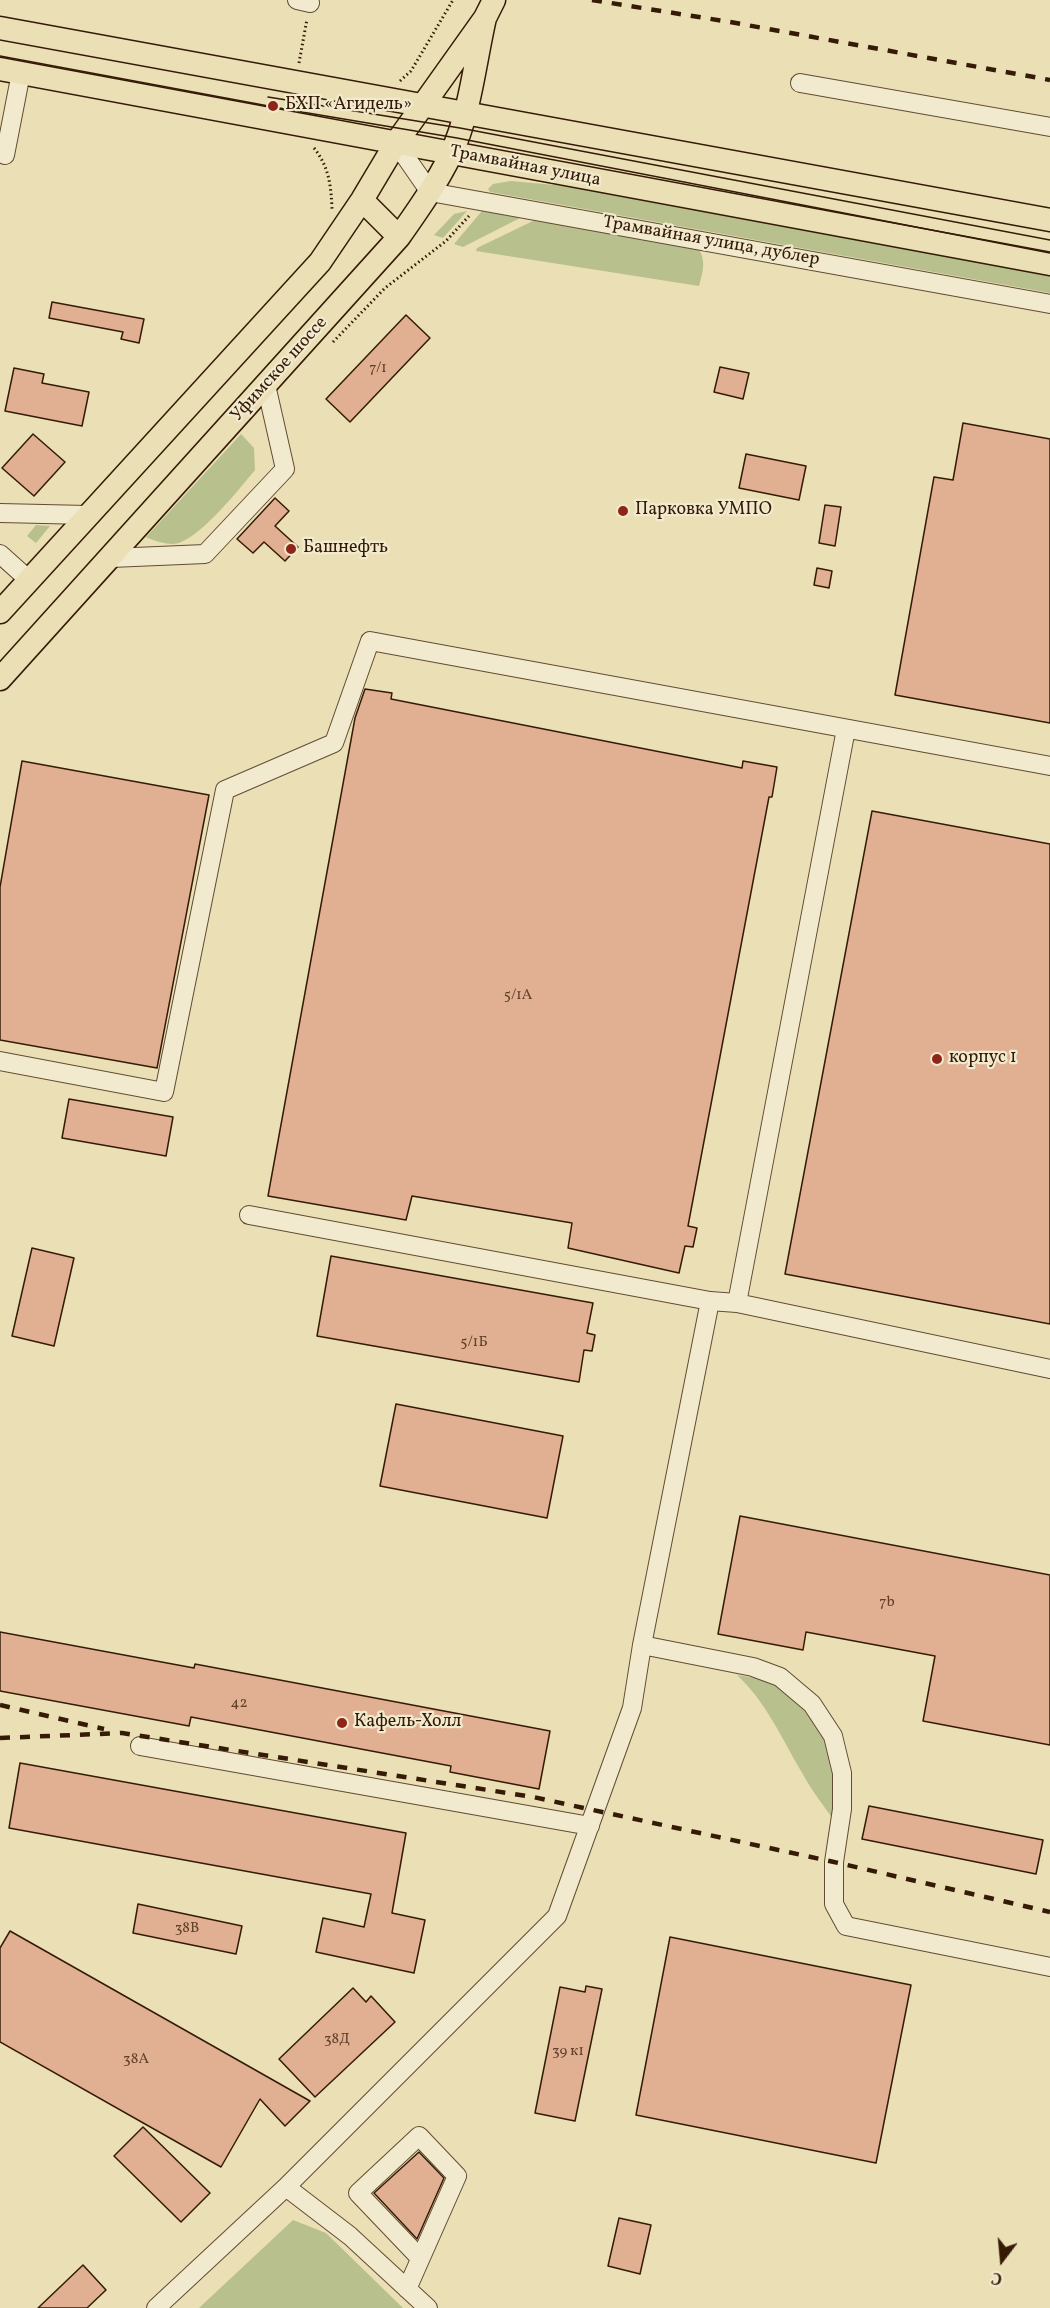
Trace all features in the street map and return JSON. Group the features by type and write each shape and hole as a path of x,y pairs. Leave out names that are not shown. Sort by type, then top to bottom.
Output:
{"main road":[{"path":"0,612 320,262 362,200 396,143 489,9"},
{"name":"Уфимское шоссе","path":"0,679 399,237 430,192 452,153 489,9"},
{"path":"0,28 1050,220"},
{"name":"Трамвайная улица","path":"11,71 1050,264"},
{"path":"362,200 399,237"}],"street":[{"path":"5,154 11,71"},
{"path":"800,83 1050,127"},
{"path":"396,143 430,192"},
{"name":"Трамвайная улица, дублер","path":"430,192 1050,304"},
{"path":"111,558 205,554 285,469 266,385"},
{"path":"0,513 87,515"},
{"path":"0,554 29,580"},
{"path":"0,1061 164,1092 225,790 334,743 370,641 1050,766"},
{"path":"737,1303 846,729"},
{"path":"249,1215 710,1301 737,1303 1050,1370"},
{"path":"156,2308 286,2187 557,1916 632,1708 642,1645 710,1301"},
{"path":"642,1645 753,1667 780,1677 812,1704 833,1736 842,1773 842,1809 834,1862 834,1904 846,1926 1050,1966"},
{"path":"140,1746 590,1826"},
{"path":"407,2289 457,2176 420,2136 358,2193 420,2258"},
{"path":"286,2187 350,2236 428,2308"}],"path":[{"path":"399,82 411,71 453,0"},
{"path":"298,66 303,1"},
{"path":"312,145 321,157 328,173 332,210 329,217"},
{"path":"328,348 385,288 446,242 482,201"}],"green space":[{"path":"511,181 566,186 1050,275 1050,293 490,192 488,189 493,184"},
{"path":"467,211 443,238 434,235 454,214"},
{"path":"482,211 520,218 463,247 454,244"},
{"path":"537,219 699,249 703,271 699,286 476,251 477,248"},
{"path":"241,434 254,448 255,470 228,502 194,535 183,541 170,544 146,537"},
{"path":"36,525 50,526 36,543 27,536"},
{"path":"737,1675 767,1680 791,1694 831,1738 837,1825 809,1785 765,1708"},
{"path":"293,2220 326,2233 403,2308 199,2308"}],"building":[{"path":"52,302 144,319 139,343 121,339 123,332 49,318"},
{"path":"406,315 430,338 350,422 326,399"},
{"path":"720,367 749,373 743,399 714,392"},
{"path":"14,368 44,374 42,383 89,392 82,426 5,411"},
{"path":"963,423 1050,439 1050,723 895,695 934,477 953,480"},
{"path":"33,434 65,462 34,496 2,468"},
{"path":"746,454 806,466 799,500 739,488"},
{"path":"275,498 289,511 275,526 298,547 285,561 264,542 253,553 237,539"},
{"path":"825,505 841,507 835,546 819,543"},
{"path":"817,568 832,571 829,588 814,585"},
{"path":"365,689 392,693 391,699 742,768 743,761 777,767 772,797 769,797 688,1226 697,1228 693,1247 685,1246 679,1273 568,1248 572,1223 412,1196 406,1220 268,1196 355,718"},
{"path":"22,761 209,795 157,1068 0,1040 0,887"},
{"name":"корпус 1","path":"872,811 1050,844 1050,1324 785,1274"},
{"path":"69,1099 173,1117 166,1156 62,1138"},
{"path":"32,1248 74,1258 54,1346 12,1336"},
{"path":"331,1256 593,1303 587,1333 595,1335 592,1351 584,1350 579,1382 317,1336"},
{"path":"396,1404 563,1436 547,1518 380,1486"},
{"path":"740,1516 1050,1575 1050,1745 923,1721 935,1656 806,1632 803,1650 718,1634"},
{"path":"0,1632 194,1668 195,1664 550,1731 539,1789 450,1772 451,1766 191,1717 189,1726 0,1691"},
{"path":"20,1763 406,1833 392,1913 425,1920 414,1973 316,1952 323,1918 364,1927 371,1894 9,1828"},
{"path":"869,1806 1043,1840 1036,1874 862,1839"},
{"path":"138,1904 242,1926 236,1954 133,1933"},
{"path":"10,1931 310,2101 285,2126 260,2099 221,2167 0,2042 0,1948"},
{"path":"670,1937 911,1985 876,2163 636,2115"},
{"path":"586,1986 602,1989 575,2121 535,2113 560,1987 585,1992"},
{"path":"353,1988 366,2002 371,1996 395,2022 315,2097 279,2059"},
{"path":"143,2127 210,2193 181,2222 114,2156"},
{"path":"419,2152 444,2178 417,2239 374,2193"},
{"path":"619,2218 651,2225 640,2274 608,2266"},
{"path":"83,2265 106,2290 87,2308 38,2308"}],"tram line":[{"path":"0,56 290,110 457,138 1050,253"},
{"path":"268,97 460,128 1050,240"}],"railway":[{"path":"592,0 730,22 1050,80"},
{"path":"0,1705 104,1729"},
{"path":"0,1738 122,1733 533,1797 834,1862 1050,1912"}],"place":[{"name":"БХП «Агидель»","path":"273,106"},
{"name":"Парковка УМПО","path":"623,511"},
{"name":"Башнефть","path":"291,549"},
{"name":"корпус 1","path":"937,1059"},
{"name":"Кафель-Холл","path":"342,1723"}]}
